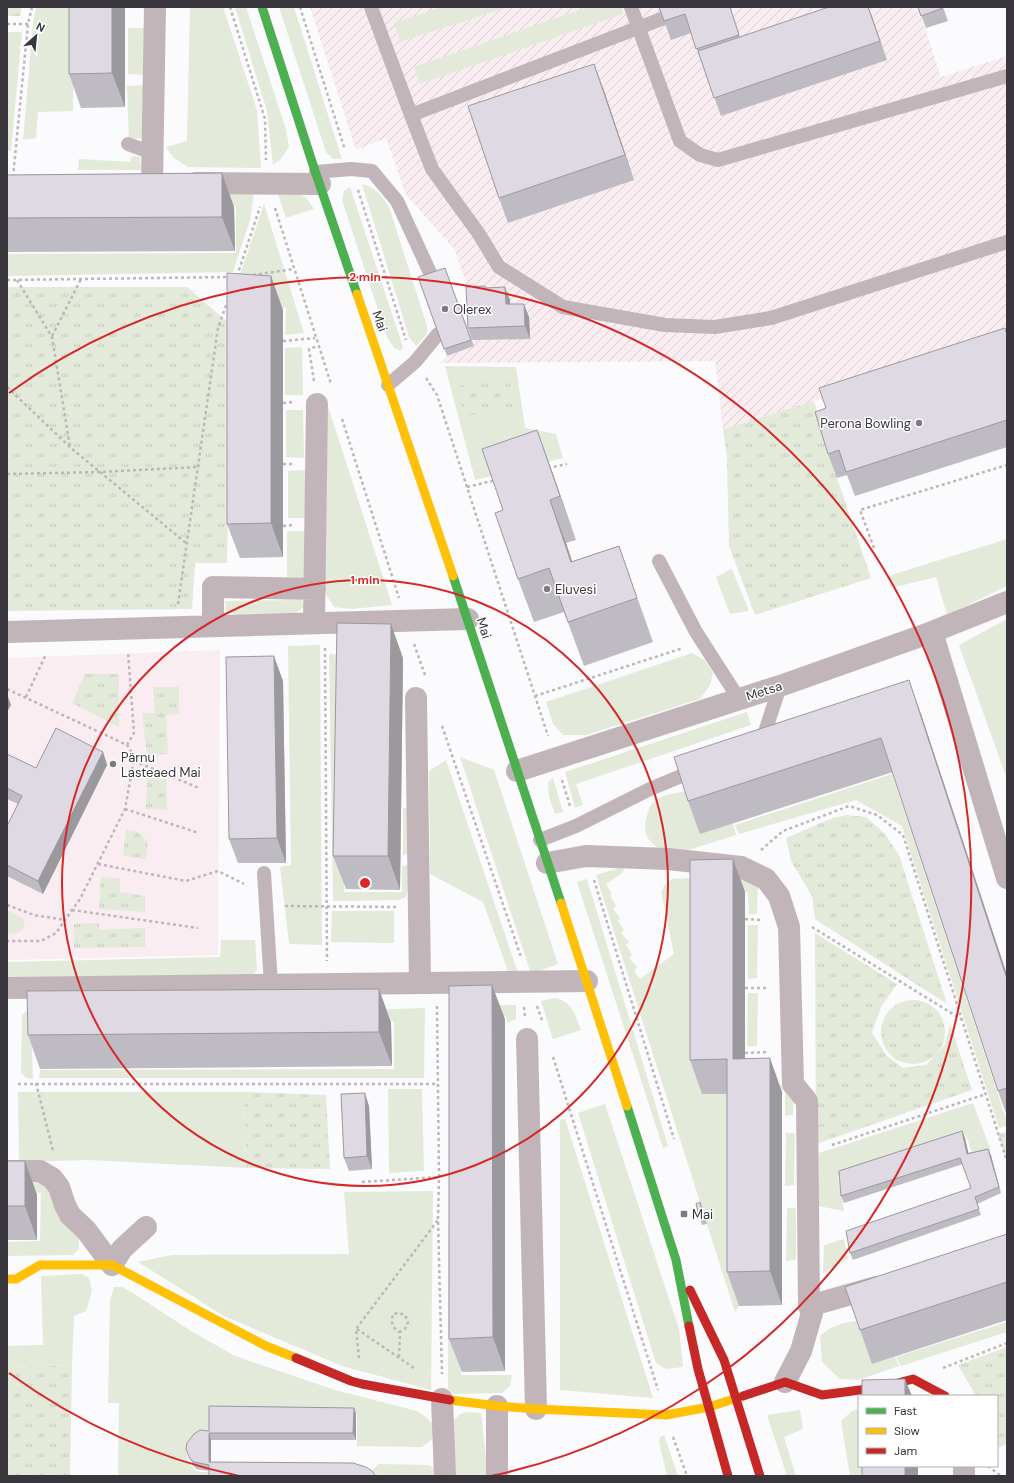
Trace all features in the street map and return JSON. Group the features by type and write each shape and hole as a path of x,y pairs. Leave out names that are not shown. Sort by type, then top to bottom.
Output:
{"street":[{"path":"155,7 152,153 159,183 267,184 318,178"},
{"name":"Mai","path":"262,7 318,178 468,619 516,771 587,981 676,1260 698,1369 728,1476"},
{"path":"320,623 315,589 325,397"},
{"path":"213,626 213,587 315,589"},
{"name":"Metsa","path":"516,771 780,686 932,632 1007,602"},
{"path":"7,632 468,619"},
{"path":"932,632 1007,878"},
{"path":"416,698 419,907 428,983"},
{"path":"547,864 586,856 668,859 741,867 766,879 778,896 789,927 793,1084 807,1101 809,1306 812,1313 801,1351 785,1382"},
{"path":"7,988 587,981"},
{"path":"535,1032 536,1409"},
{"path":"7,1171 40,1171 52,1178 59,1187 64,1205 70,1215 86,1230 112,1266 266,1346 351,1381 362,1384 442,1399 497,1406 666,1415 709,1407 785,1382 822,1395 883,1387 912,1379 943,1395"},
{"path":"112,1266 122,1249 146,1227"},
{"name":"Mai","path":"676,1260 724,1360 760,1476"},
{"path":"7,1279 16,1279 40,1266 112,1266"},
{"path":"809,1306 895,1281"},
{"path":"442,1399 446,1457 445,1476"},
{"path":"496,1476 497,1406"}],"lane":[{"path":"371,7 432,169 479,234 499,267 563,307 665,325 715,328 772,318 1007,242"},
{"path":"631,7 680,141 700,155 718,160 1007,76"},
{"path":"411,115 639,27 695,7"},
{"path":"128,144 152,153"},
{"path":"318,178 351,169 372,171 397,201 433,279"},
{"path":"388,385 415,362 438,334"},
{"path":"659,561 702,642 739,700"},
{"path":"748,747 762,741 780,686"},
{"path":"540,840 576,826 650,789 713,762"},
{"path":"264,873 271,985"}],"path":[{"path":"12,183 28,24 32,7"},
{"path":"230,7 265,119 267,184 318,346 325,397"},
{"path":"300,7 412,357 438,395 576,826"},
{"path":"7,24 28,24"},
{"path":"237,277 267,184"},
{"path":"251,275 294,269"},
{"path":"7,280 244,276"},
{"path":"52,337 81,279"},
{"path":"17,280 52,337 70,448"},
{"path":"174,627 218,328 229,299"},
{"path":"283,341 315,338"},
{"path":"318,346 309,349 325,397"},
{"path":"7,387 70,448 186,544"},
{"path":"340,413 426,679"},
{"path":"544,469 567,464"},
{"path":"874,548 860,510 1007,465"},
{"path":"7,474 100,472 198,467"},
{"path":"468,487 498,480"},
{"path":"320,623 327,907 326,984"},
{"path":"123,628 128,654 134,733 127,745"},
{"path":"26,697 46,657 50,630"},
{"path":"535,696 702,642"},
{"path":"7,689 127,745 132,753 134,761 125,809 80,899 56,933 41,941 7,941"},
{"path":"441,724 530,982 535,1032"},
{"path":"134,761 199,788"},
{"path":"741,867 783,831 849,806 877,815 903,836 1007,1161"},
{"path":"125,809 199,833"},
{"path":"586,856 674,1138"},
{"path":"98,864 186,881 218,870 266,900 327,907 419,907"},
{"path":"7,905 34,915 65,920"},
{"path":"783,909 961,1019"},
{"path":"72,910 198,928"},
{"path":"428,983 438,1084 438,1220 442,1399"},
{"path":"552,1055 666,1415 687,1476"},
{"path":"36,1083 57,1166 52,1178"},
{"path":"18,1084 438,1084"},
{"path":"808,1152 986,1094"},
{"path":"362,1182 439,1177"},
{"path":"417,1370 356,1329 438,1220"},
{"path":"399,1313 405,1315 408,1322 405,1329 400,1332 393,1327 393,1314 399,1313"},
{"path":"399,1358 400,1332"},
{"path":"912,1379 1007,1343"},
{"path":"989,1467 1001,1476"}],"shaded area":[{"path":"310,7 918,7 941,77 1007,56 1007,338 723,429 715,361 440,363 447,356 474,346 471,299 455,250 406,195 386,138 356,150"},
{"name":"Pärnu Lasteaed Mai","path":"220,650 218,955 7,960 7,658"}],"green space":[{"path":"7,7 22,7 20,16 7,16"},
{"path":"36,7 74,7 73,111 38,112 36,138 23,140 33,24"},
{"path":"190,7 223,7 257,110 261,168 188,167 174,158 166,147 187,141"},
{"path":"235,7 246,7 286,129 289,147 281,159 273,165 267,111"},
{"path":"279,7 294,7 342,159 333,159 326,152"},
{"path":"442,7 508,7 400,42 394,23"},
{"path":"588,7 621,7 623,14 420,84 414,67"},
{"path":"128,28 145,28 144,75 128,74"},
{"path":"7,32 22,32 11,151 7,151"},
{"path":"143,85 146,138 129,139 127,86"},
{"path":"132,156 140,157 141,170 78,170 79,159 130,162"},
{"path":"362,184 378,192 389,207 427,326 427,334 416,346 409,337"},
{"path":"350,187 403,347 401,351 394,348 387,337 342,200 344,191"},
{"path":"277,191 303,195 314,209 286,218"},
{"path":"209,193 254,193 250,220 233,272 7,276 7,254 236,253 236,206 209,205"},
{"path":"264,204 304,333 285,335 286,308 230,304"},
{"path":"7,287 187,287 232,326 227,563 195,563 192,609 7,611"},
{"path":"302,347 303,395 285,395 285,348"},
{"path":"445,366 516,367 525,428 556,434 563,458 475,480"},
{"path":"510,380 514,410 463,416 459,386"},
{"path":"326,400 392,605 352,609 334,607 324,591"},
{"path":"814,401 837,478 871,578 755,615 729,546 727,458 723,429"},
{"path":"286,410 303,410 304,458 286,457"},
{"path":"305,470 306,518 288,518 288,471"},
{"path":"287,531 304,531 305,579 287,578"},
{"path":"1007,539 1007,586 947,615 936,577 891,588 888,576"},
{"path":"732,569 749,611 730,614 716,577"},
{"path":"302,600 304,607 296,613 235,614 226,611 225,601"},
{"path":"1007,619 1007,779 959,645"},
{"path":"320,645 322,945 289,944 280,867 291,865 288,646"},
{"path":"692,653 705,660 713,673 710,685 700,699 586,735 563,735 553,724 546,702"},
{"path":"329,654 346,655 344,892 402,892 402,866 409,865 408,890 406,897 399,900 333,901"},
{"path":"85,674 119,674 119,727 72,703"},
{"path":"153,687 179,687 179,714 166,715 168,754 147,755 142,713 155,713"},
{"path":"747,712 751,725 576,784 583,805 575,808 565,772"},
{"path":"460,757 494,770 558,964 531,974"},
{"path":"446,760 519,976 508,971 483,902 430,874 429,771"},
{"path":"892,774 1007,1122 1007,1126 999,1128 902,826 856,800 739,834 735,825"},
{"path":"147,777 166,777 167,810 146,809"},
{"path":"553,778 563,812 555,814 549,797 548,782"},
{"path":"686,791 733,824 736,835 672,855 654,845 645,830 647,814 651,805 654,801 663,796"},
{"path":"403,808 410,809 409,854 403,855"},
{"path":"847,815 866,817 885,834 899,855 947,1004 815,919 812,896 791,861 786,838 833,818"},
{"path":"126,830 137,831 148,842 146,859 123,856"},
{"path":"622,867 624,870 621,874 606,884 612,894 610,895 616,906 613,909 620,918 618,921 624,930 621,933 629,942 626,945 632,955 629,958 637,967 634,971 640,979 674,954 661,892 665,884 672,879 736,875 758,885 757,914 749,914 748,892 702,893 739,1093 739,1306 735,1312 596,875"},
{"path":"101,877 120,878 120,892 145,896 145,912 99,909"},
{"path":"587,879 668,1146 663,1148 577,882"},
{"path":"7,910 24,919 25,923 23,929 18,932 7,934"},
{"path":"332,911 394,911 394,943 331,942"},
{"path":"99,923 99,930 145,928 145,947 74,948 74,924"},
{"path":"748,925 758,925 757,978 748,979"},
{"path":"815,933 897,984 881,1007 872,1033 887,1056 903,1068 926,1065 945,1045 950,1024 972,1090 816,1144"},
{"path":"221,940 255,940 257,970 251,977 7,980 7,962 220,957"},
{"path":"748,993 758,993 757,1046 747,1046"},
{"path":"555,998 569,1005 575,1014 581,1030 553,1039 541,1001"},
{"path":"913,1000 931,1006 939,1014 945,1032 939,1050 931,1058 913,1064 895,1058 887,1050 881,1032 887,1014 895,1006"},
{"path":"449,1005 516,1005 516,1019 507,1023 506,1016 458,1018 461,1375 512,1375 510,1386 502,1393 454,1394 448,1389"},
{"path":"425,1008 424,1078 39,1078 40,1070 394,1069 394,1021 364,1021 364,1010"},
{"path":"29,1009 33,1079 26,1078 21,1072 22,1015"},
{"path":"755,1085 785,1085 794,1095 793,1115 785,1116 785,1090 747,1090"},
{"path":"388,1089 422,1089 424,1171 389,1173"},
{"path":"18,1092 244,1092 246,1168 88,1160 19,1162"},
{"path":"244,1092 326,1095 330,1169 246,1168"},
{"path":"973,1103 991,1151 973,1156 966,1135 838,1176 844,1211 818,1206 819,1153"},
{"path":"605,1104 679,1329 683,1367 666,1369 656,1363 578,1113"},
{"path":"565,1119 653,1398 560,1390 560,1120"},
{"path":"1007,1132 1007,1161 998,1134"},
{"path":"786,1133 795,1133 794,1185 785,1186"},
{"path":"18,1178 44,1179 79,1236 79,1249 73,1255 7,1256 7,1242 40,1241 41,1193 17,1192"},
{"path":"433,1191 431,1390 342,1366 224,1316 138,1262 172,1255 349,1254 344,1192"},
{"path":"787,1208 796,1208 796,1260 786,1261"},
{"path":"844,1239 848,1259 823,1273 824,1245"},
{"path":"82,1274 89,1278 92,1291 86,1311 74,1316 72,1365 7,1367 7,1346 43,1345 41,1276"},
{"path":"114,1287 122,1287 191,1331 235,1356 335,1390 417,1411 426,1417 436,1428 432,1439 422,1447 357,1446 357,1413 211,1411 210,1434 193,1444 188,1449 187,1453 188,1461 193,1468 200,1472 210,1472 210,1476 118,1476 119,1403 108,1403 110,1301"},
{"path":"857,1321 872,1364 895,1357 899,1366 858,1380 840,1379 822,1362 820,1336 837,1325"},
{"path":"1007,1322 1007,1332 901,1366 896,1357"},
{"path":"1007,1347 1007,1444 998,1448 998,1395 975,1395 958,1365"},
{"path":"72,1365 70,1476 7,1476 7,1367"},
{"path":"858,1409 858,1467 875,1467 875,1476 850,1476 841,1421 852,1411"},
{"path":"800,1410 803,1429 784,1437 796,1476 787,1476 767,1415"},
{"path":"468,1412 481,1413 488,1476 451,1476 453,1421 460,1414"},
{"path":"664,1435 678,1476 667,1476 659,1442 660,1437"},
{"path":"378,1464 428,1465 434,1468 438,1476 379,1476 372,1471"}],"building":[{"path":"69,7 112,7 112,73 69,74"},
{"path":"659,7 730,7 739,35 696,49 685,14 664,21"},
{"path":"829,7 868,7 880,41 714,98 698,51"},
{"path":"918,7 943,7 943,8 921,16"},
{"path":"594,64 625,155 499,198 468,106"},
{"path":"222,173 222,217 7,218 7,175"},
{"name":"Olerex","path":"445,268 471,340 444,349 418,277"},
{"path":"227,273 271,276 271,523 227,524"},
{"path":"485,286 485,288 505,287 506,304 524,304 525,326 468,328 466,287"},
{"name":"Perona Bowling","path":"1005,328 1007,335 1007,420 846,472 839,450 828,454 815,412 826,408 819,388"},
{"path":"537,430 560,496 550,500 571,562 619,546 637,598 568,622 549,568 518,579 495,513 503,510 482,449"},
{"path":"337,623 391,624 388,856 333,856"},
{"path":"274,656 277,838 229,839 226,657"},
{"path":"909,680 1007,979 1007,1088 998,1091 881,738 688,801 674,757"},
{"path":"56,728 103,752 38,881 7,865 7,826 22,796 7,788 7,754 36,768"},
{"path":"733,859 733,1059 770,1058 770,1271 727,1272 727,1059 690,1060 690,860"},
{"path":"492,985 493,1337 449,1339 449,986"},
{"path":"379,989 379,1032 28,1035 27,991"},
{"path":"365,1093 367,1156 344,1158 341,1094"},
{"path":"962,1131 967,1154 988,1149 999,1187 975,1197 979,1209 850,1253 846,1231 971,1188 960,1158 841,1196 839,1171"},
{"path":"7,1161 25,1161 25,1206 7,1206"},
{"path":"700,1202 704,1217 700,1219 696,1204"},
{"path":"1007,1234 1007,1282 860,1330 845,1287"},
{"path":"905,1379 905,1395 862,1395 862,1380"},
{"path":"209,1406 354,1408 353,1433 209,1433 209,1462 353,1463 366,1467 376,1476 209,1476 209,1465 194,1462 190,1459 186,1449 187,1443 194,1434 200,1430 209,1431"},
{"path":"862,1467 905,1467 905,1476 862,1476"}],"traffic: fast":[{"path":"262,7 314,168 357,294"},
{"path":"453,576 561,903"},
{"path":"627,1106 676,1260 689,1326"}],"traffic: slow":[{"path":"357,294 453,576"},
{"path":"561,903 627,1106"},
{"path":"7,1279 16,1279 40,1265 112,1265 266,1346 296,1358"},
{"path":"450,1400 536,1409 666,1415 709,1407 743,1396"}],"traffic: jam":[{"path":"690,1290 724,1360 760,1476"},
{"path":"689,1326 698,1369 728,1476"},
{"path":"296,1358 351,1381 450,1400"},
{"path":"743,1396 785,1382 822,1395 883,1387 913,1379 943,1395"}],"place":[{"name":"Olerex","path":"445,309"},
{"name":"Perona Bowling","path":"919,423"},
{"name":"Eluvesi","path":"547,589"},
{"name":"Pärnu Lasteaed Mai","path":"113,764"},
{"name":"Mai","path":"684,1214"}]}
